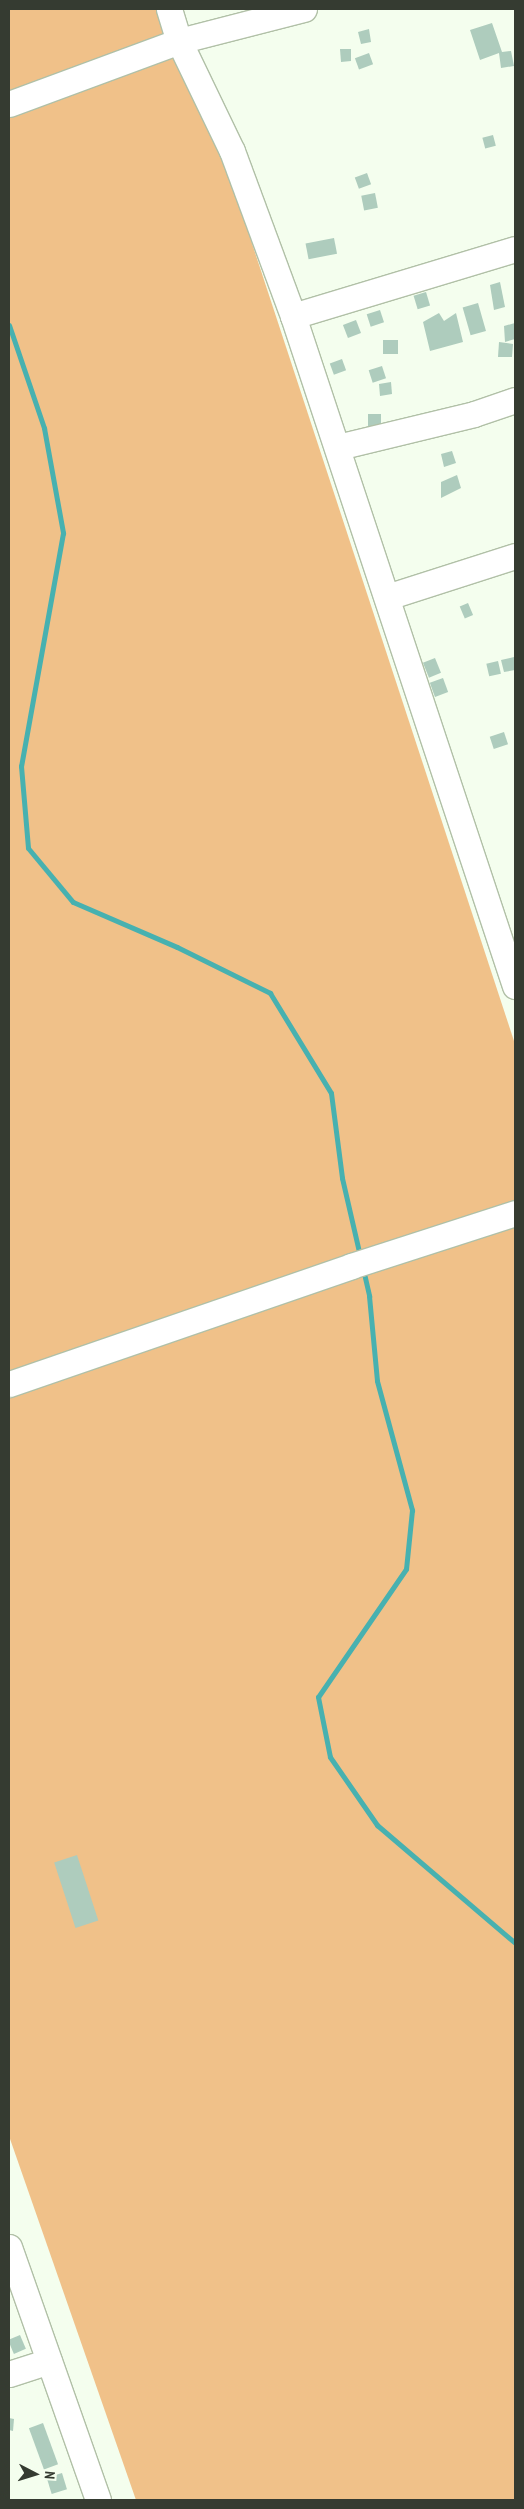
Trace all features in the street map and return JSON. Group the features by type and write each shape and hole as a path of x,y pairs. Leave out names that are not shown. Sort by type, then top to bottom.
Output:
{"street":[{"path":"169,9 179,41 232,151 293,316 387,597 505,923 515,986"},
{"path":"9,104 179,41 304,9"},
{"path":"293,316 515,249"},
{"path":"338,446 474,414 515,400"},
{"path":"387,597 515,556"},
{"path":"9,1384 362,1263 515,1213"},
{"path":"10,2252 98,2500"},
{"path":"9,2374 49,2361"}],"shaded area":[{"path":"9,9 175,9 515,1044 515,2500 136,2500 9,2136"}],"building":[{"path":"492,23 502,52 511,51 514,66 501,68 499,53 480,60 470,30"},
{"path":"369,29 371,42 361,44 358,32"},
{"path":"340,49 351,49 351,61 341,62"},
{"path":"369,53 373,64 359,69 355,58"},
{"path":"493,135 496,146 485,148 482,138"},
{"path":"367,173 371,184 359,189 355,177"},
{"path":"375,193 378,208 364,210 361,196"},
{"path":"334,238 337,254 309,259 306,244"},
{"path":"500,282 505,307 494,310 490,285"},
{"path":"426,292 430,305 418,309 414,296"},
{"path":"478,303 486,331 471,335 463,307"},
{"path":"380,310 384,322 371,327 367,314"},
{"path":"439,313 444,321 456,313 463,342 430,351 423,322"},
{"path":"356,320 361,333 348,338 343,325"},
{"path":"515,323 515,339 505,342 504,326"},
{"path":"383,340 398,340 398,354 383,354"},
{"path":"499,342 513,344 512,357 498,357"},
{"path":"342,359 346,370 334,375 330,363"},
{"path":"382,366 386,378 373,383 369,370"},
{"path":"391,382 392,394 380,396 379,384"},
{"path":"368,414 381,414 381,426 368,426"},
{"path":"452,451 456,463 444,467 441,454"},
{"path":"457,475 461,488 441,498 441,482"},
{"path":"468,603 473,615 465,618 460,607"},
{"path":"514,657 515,670 504,672 501,660"},
{"path":"435,658 441,673 429,678 423,663"},
{"path":"498,661 501,674 489,676 486,664"},
{"path":"443,678 448,692 435,697 430,683"},
{"path":"504,732 508,744 494,749 490,737"},
{"path":"77,1855 98,1921 75,1928 54,1862"},
{"path":"20,2335 26,2349 14,2354 9,2340"},
{"path":"9,2418 14,2419 13,2431 9,2430"},
{"path":"43,2423 58,2464 44,2469 29,2428"},
{"path":"62,2473 67,2489 52,2494 47,2478"}],"waterway":[{"path":"9,325 44,428 63,533 21,766 28,848 73,902 177,947 270,993 331,1093 342,1178 360,1256"},
{"path":"363,1269 369,1296 377,1381 412,1510 406,1569 318,1697 330,1757 377,1825 515,1943"}]}
